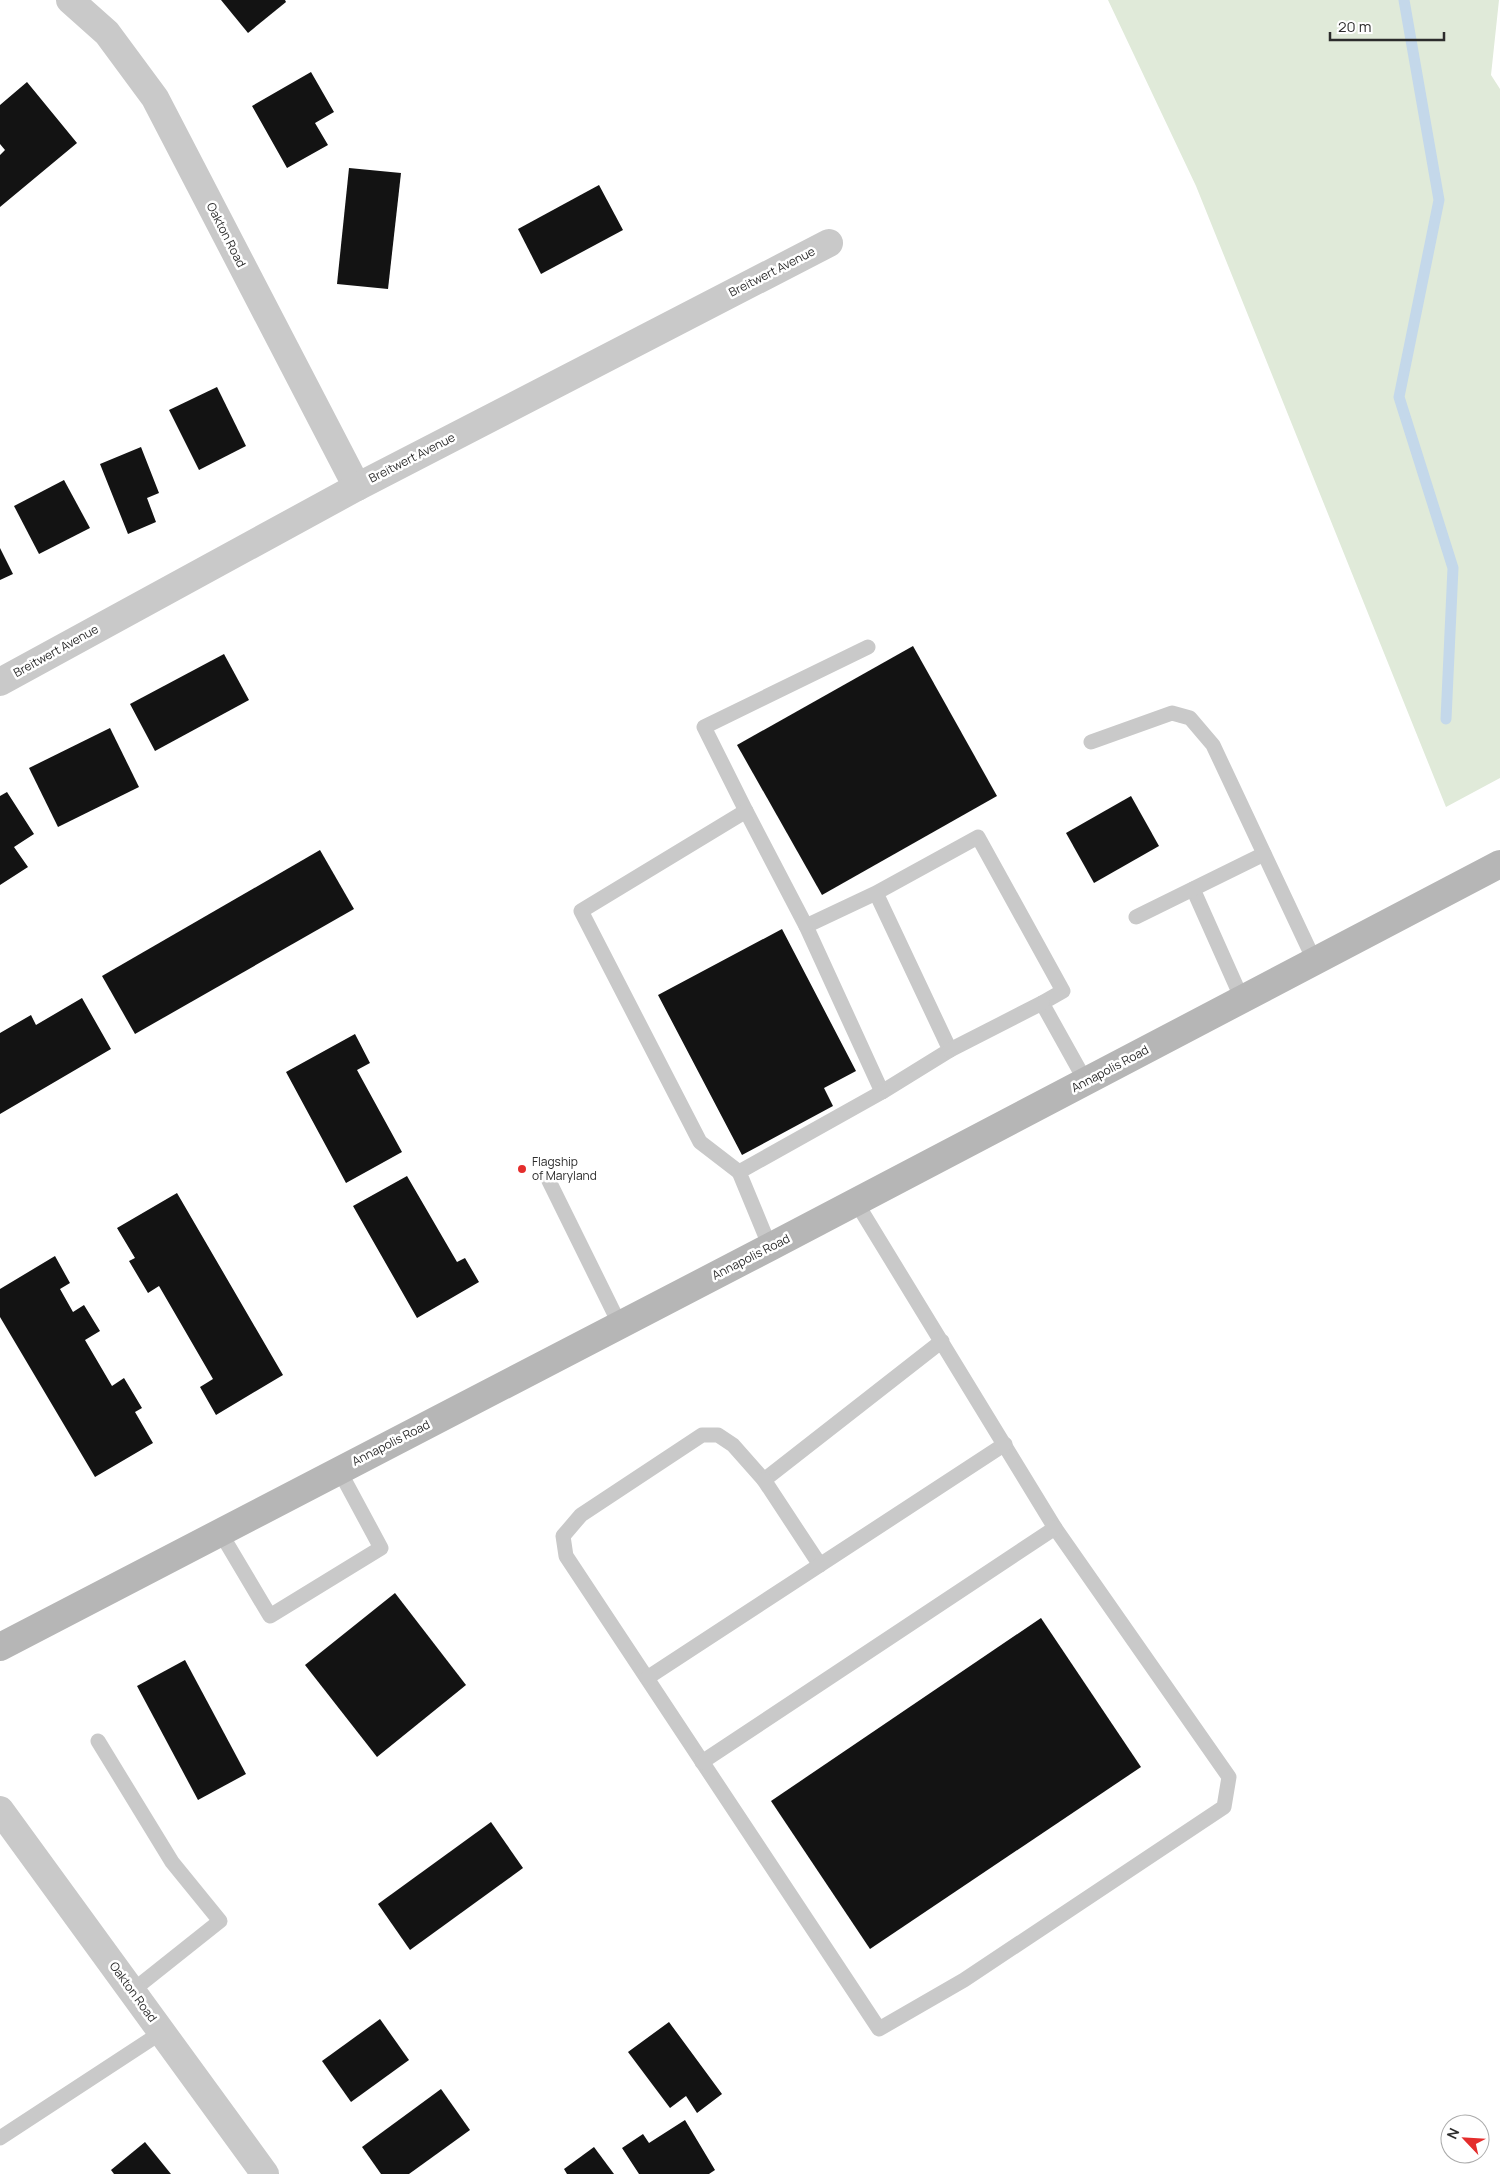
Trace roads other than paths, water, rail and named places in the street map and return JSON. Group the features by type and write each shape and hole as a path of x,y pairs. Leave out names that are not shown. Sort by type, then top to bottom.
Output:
{"main road":[{"name":"Annapolis Road","path":"0,1647 770,1247 1500,864"}],"street":[{"name":"Oakton Road","path":"70,0 107,33 154,98 357,487"},
{"name":"Breitwert Avenue","path":"0,682 357,487 829,243"},
{"name":"Oakton Road","path":"0,1810 265,2174"}],"lane":[{"path":"868,647 704,728 806,926 882,1092"},
{"path":"1090,742 1172,713 1190,718 1213,746 1315,962"},
{"path":"746,811 581,911 700,1142 739,1172 770,1247"},
{"path":"739,1172 882,1092 950,1050 1063,991 978,837 876,893 806,926"},
{"path":"1136,917 1264,854"},
{"path":"1193,889 1242,1000"},
{"path":"876,893 950,1050"},
{"path":"1042,1003 1086,1082"},
{"path":"549,1181 620,1325"},
{"path":"820,1565 764,1480 733,1445 718,1435 702,1435 581,1515 563,1536 566,1556 879,2029 964,1980 1224,1807 1229,1777 1055,1528 856,1202"},
{"path":"764,1480 942,1341"},
{"path":"648,1678 1004,1444"},
{"path":"220,1532 270,1616 381,1548 339,1470"},
{"path":"702,1762 1055,1528"},
{"path":"98,1741 172,1862 220,1922 132,1990"},
{"path":"0,2138 162,2032"}],"waterway":[{"path":"1404,0 1439,200 1399,397 1453,568 1446,719"}],"place":[{"name":"Flagship of Maryland","path":"522,1169"}]}
